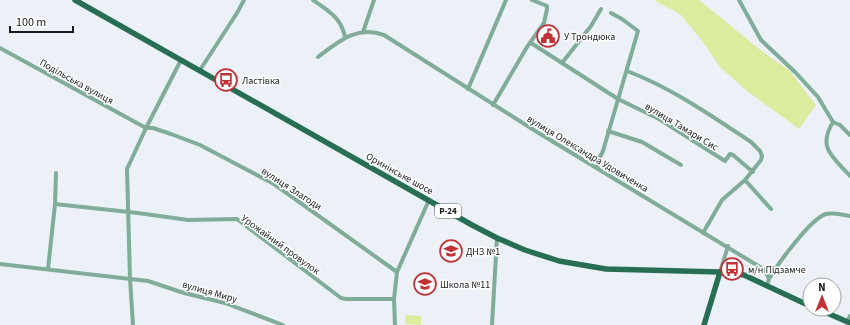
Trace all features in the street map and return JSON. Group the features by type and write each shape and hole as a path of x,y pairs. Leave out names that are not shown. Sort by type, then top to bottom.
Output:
{"main road":[{"name":"Р-24","path":"75,0 200,70"},
{"name":"Оринінське шосе","path":"200,70 254,102 497,238 525,250 558,261 606,269 720,272 744,275 767,285"},
{"path":"704,325 720,272"},
{"name":"Р-24","path":"767,285 802,302"}],"street":[{"path":"200,70 244,0"},
{"path":"313,0 337,18 344,30 345,37"},
{"path":"363,32 374,0"},
{"path":"468,89 506,0"},
{"path":"493,105 544,23 547,8 532,0"},
{"path":"739,0 761,40 795,72 818,97 834,122 840,125 850,135"},
{"path":"562,63 591,26 601,8"},
{"path":"597,168 638,31 611,13"},
{"name":"вулиця Олександра Удовиченка","path":"318,57 345,37 363,32 377,32 384,35 493,105 703,233 728,246 765,270 768,279"},
{"path":"531,43 618,99"},
{"name":"Подільська вулиця","path":"0,48 146,128"},
{"path":"133,325 130,279 127,169 146,128 182,60"},
{"path":"627,71 667,90 730,128 757,147 761,154 762,158 753,172 722,200 703,233"},
{"name":"вулиця Тамари Сис","path":"618,99 654,116 726,161 730,154 733,155 753,172"},
{"path":"834,122 826,136 827,147 831,155 850,176"},
{"name":"вулиця Злагоди","path":"146,128 153,128 200,145 274,184 397,272"},
{"path":"608,131 642,142 681,164"},
{"path":"48,270 55,204 56,173"},
{"path":"745,180 771,209"},
{"path":"395,325 394,299 397,272 429,200"},
{"name":"Урожайний провулок","path":"55,204 138,212 188,220 237,219 341,298 394,299"},
{"path":"767,285 768,279 793,245 823,216 832,214 850,216"},
{"path":"492,325 497,238"},
{"path":"720,272 728,246"},
{"name":"вулиця Миру","path":"0,264 148,281 184,293 225,303 283,325"}],"green space":[{"path":"654,0 699,0 763,52 789,70 816,105 799,129 747,91 720,67 703,42 681,15"},
{"path":"406,315 421,316 421,325 405,324"}],"place":[{"name":"У Трондюка","path":"548,36"},
{"name":"Ластівка","path":"226,80"},
{"name":"ДНЗ №1","path":"451,251"},
{"name":"м/н Підзамче","path":"732,269"},
{"name":"Школа №11","path":"425,284"}]}
